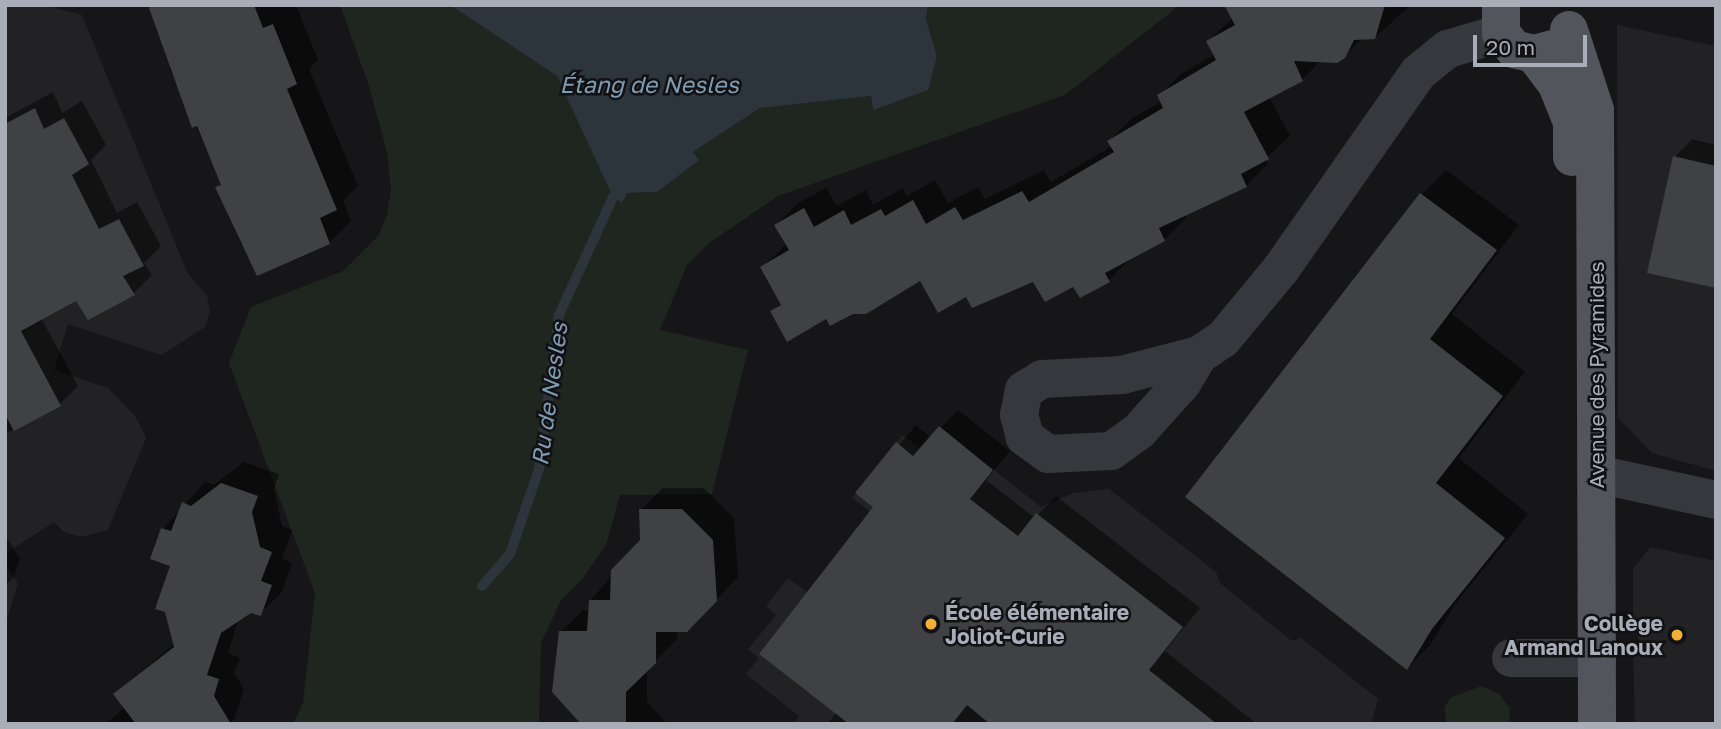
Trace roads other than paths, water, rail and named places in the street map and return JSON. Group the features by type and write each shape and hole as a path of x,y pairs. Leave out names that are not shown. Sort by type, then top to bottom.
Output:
{"main road":[{"name":"Avenue des Pyramides","path":"1501,19 1514,48 1534,54 1555,48 1569,13"},
{"name":"Avenue des Pyramides","path":"1569,13 1595,110 1597,474 1585,658 1574,724"},
{"name":"Avenue des Pyramides","path":"1534,54 1557,85 1572,122 1585,658 1597,724"}],"street":[{"path":"1199,355 1223,340 1255,304 1418,73 1448,49 1501,19"},
{"path":"1597,474 1716,500"},
{"path":"1511,658 1585,658"}],"water":[{"name":"Étang de Nesles","path":"450,5 928,5 926,19 937,56 928,90 873,110 871,96 760,108 693,152 699,160 657,192 627,193 622,203 613,197 557,76"}],"waterway":[{"name":"Ru de Nesles","path":"482,586 510,554 539,469 559,315 613,197"}],"place":[{"name":"École élémentaire Joliot-Curie","path":"931,624"},
{"name":"Collège Armand Lanoux","path":"1677,635"}]}
